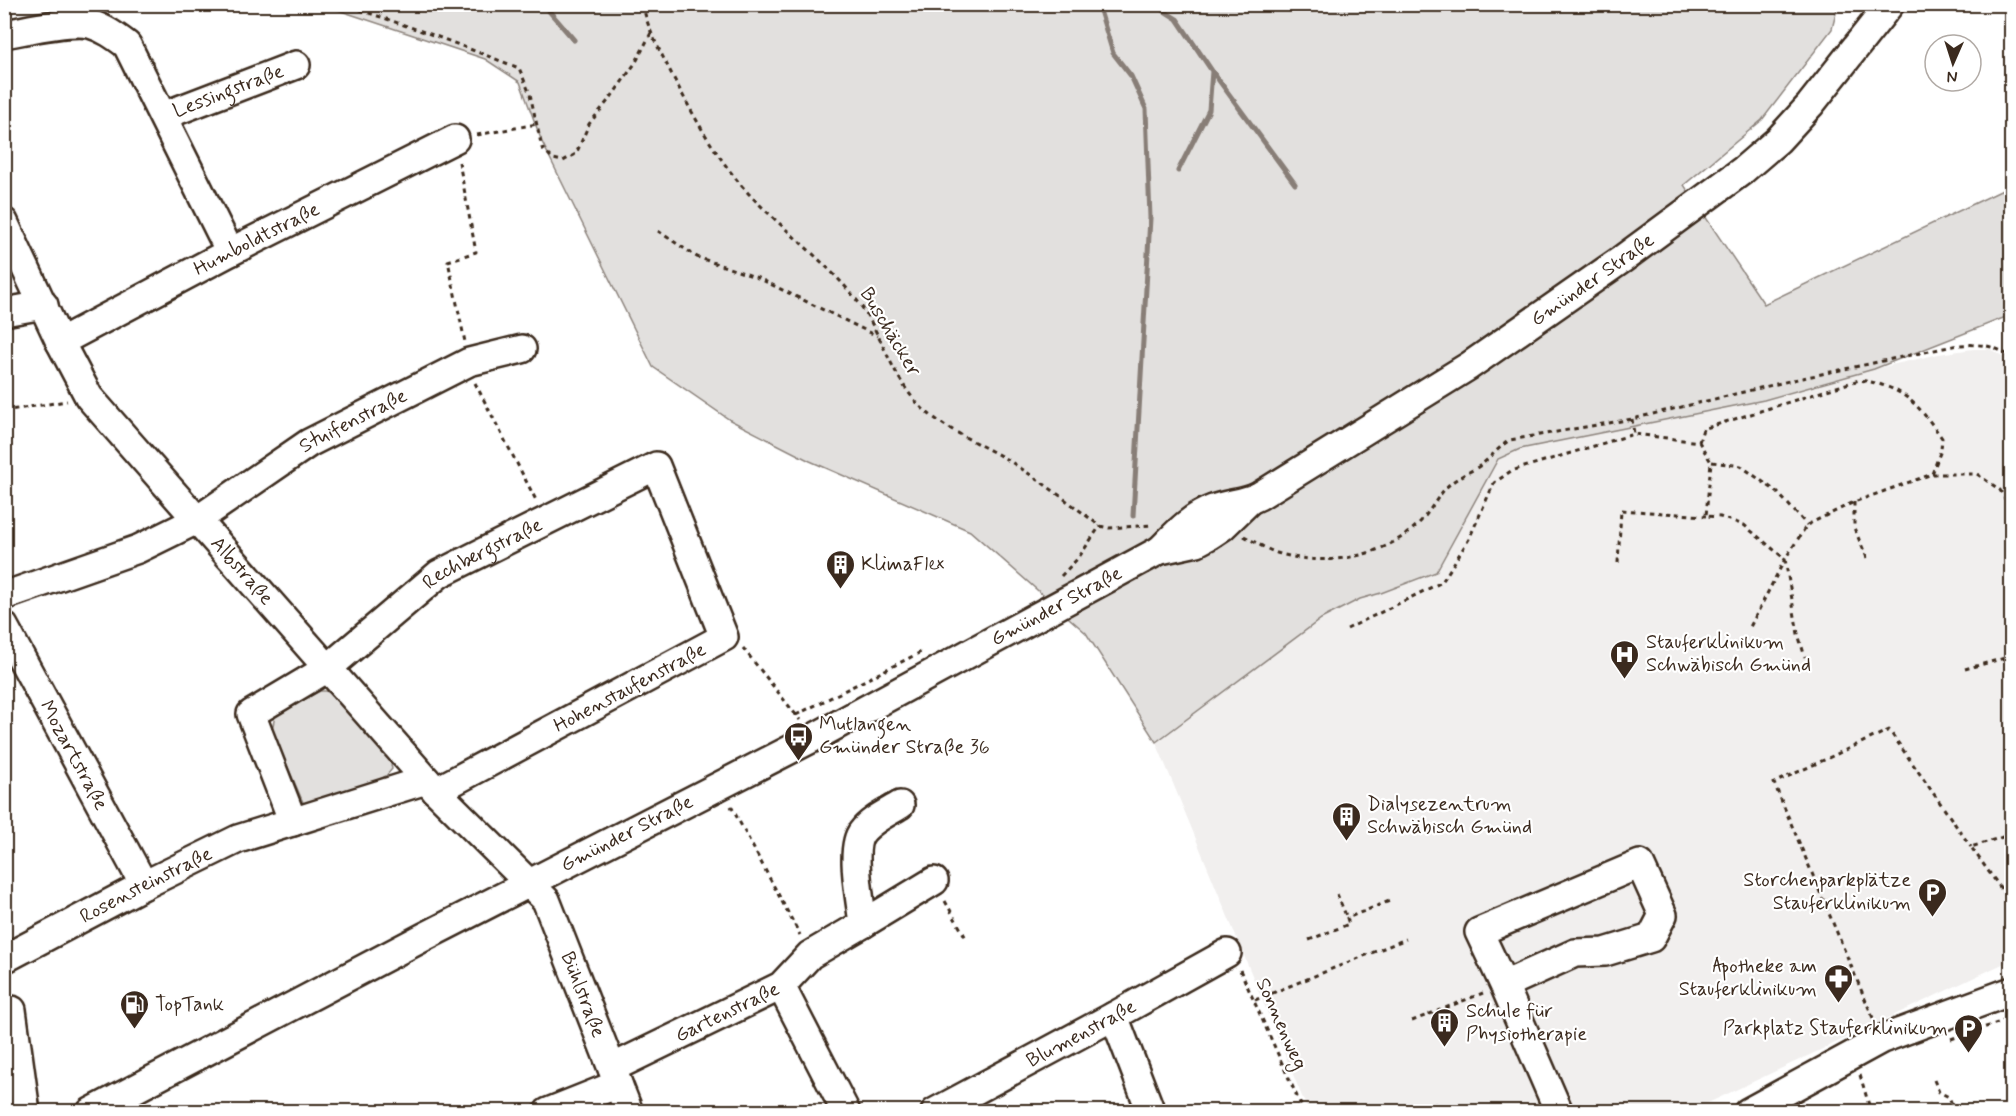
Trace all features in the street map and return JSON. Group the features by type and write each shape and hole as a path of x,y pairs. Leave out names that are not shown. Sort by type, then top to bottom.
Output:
{"street":[{"name":"Gmünder Straße","path":"91,1112 538,892 720,786 845,721 1160,550 1182,531 1210,535 1231,520 1249,501 1321,459 1469,366 1621,260 1742,171 1778,140 1810,105 1886,6"},
{"name":"Lessingstraße","path":"4,34 59,25 88,24 110,31 127,45 230,252"},
{"name":"Lessingstraße","path":"163,116 296,65"},
{"name":"Humboldtstraße","path":"60,342 230,252 455,139"},
{"name":"Albstraße","path":"4,222 60,342 89,397 431,785 538,892"},
{"path":"4,312 44,305"},
{"name":"Stuifenstraße","path":"4,596 138,549 197,520 309,442 469,362 522,348"},
{"name":"Rechbergstraße","path":"328,668 439,574 656,466"},
{"name":"Hohenstaufenstraße","path":"431,785 724,637 656,466"},
{"name":"Mozartstraße","path":"4,626 144,885"},
{"path":"293,822 251,714 328,668"},
{"name":"Rosensteinstraße","path":"4,959 144,885 238,839 431,785"},
{"path":"863,924 856,847 860,834 869,825 900,805"},
{"path":"1504,985 1575,953 1605,952 1651,938 1663,915 1640,864 1479,932 1559,1112"},
{"path":"781,986 810,955 934,881"},
{"name":"Bühlstraße","path":"538,892 629,1112"},
{"name":"Blumenstraße","path":"935,1112 962,1105 1227,953"},
{"name":"Gartenstraße","path":"548,1112 781,986 846,1112"},
{"path":"1748,1112 1882,1039 2012,991"},
{"path":"12,1010 26,1112"},
{"path":"1114,1016 1151,1112"}],"path":[{"path":"343,4 519,68 530,94 542,148 553,159 563,161 576,154 589,124 636,62 651,33"},
{"name":"Buschäcker","path":"642,6 651,33 675,80 720,156 750,196 839,279 860,305 896,372 922,408 1053,489 1100,526"},
{"path":"537,124 455,139 476,252 448,261 471,377 547,520"},
{"path":"658,231 697,257 758,278 879,337"},
{"path":"1231,520 1274,552 1292,557 1345,558 1383,548 1396,542 1432,509 1444,490 1459,477 1479,466 1500,446 1510,440 1632,419 1793,380 1958,345 1982,344 2000,349 2012,358"},
{"path":"1706,516 1711,462 1699,442 1703,429 1859,380 1881,383 1907,397 1928,418 1942,438 1941,450 1932,474"},
{"path":"4,411 89,397"},
{"path":"1632,419 1634,434"},
{"path":"1347,629 1442,582 1469,539 1494,483 1511,471 1634,434 1699,442"},
{"path":"1711,462 1741,466 1777,492 1807,525"},
{"path":"1750,627 1785,559 1807,525 1854,502 1932,474 1977,474 2000,490 2008,504 2012,528"},
{"path":"1854,502 1854,528 1868,560"},
{"path":"1618,563 1621,510 1720,517 1744,525 1785,559 1798,634 1805,657"},
{"path":"1053,582 1079,557 1100,526 1109,528 1152,525 1182,531"},
{"path":"724,637 735,639 797,716 931,647"},
{"path":"1965,669 2012,656"},
{"path":"1882,1039 1774,783 1889,730 2012,904"},
{"path":"720,786 803,941"},
{"path":"1971,847 2012,834"},
{"path":"934,881 966,938"},
{"path":"1309,940 1349,924 1337,894"},
{"path":"1347,918 1392,900"},
{"path":"1254,1000 1406,939"},
{"name":"Sonnenweg","path":"1227,953 1235,958 1304,1112"},
{"path":"1412,1021 1504,985"},
{"path":"1854,1054 1871,1112"},
{"path":"1934,1080 1939,1092 1949,1097 1955,1112"},
{"path":"1415,1112 1438,1103"}],"shaded area":[{"path":"323,5 1838,5 1832,29 1762,120 1684,185 1764,304 2011,186 2011,315 1874,369 1764,400 1520,449 1498,459 1436,572 1360,599 1321,619 1156,742 1086,633 970,531 810,461 730,420 653,367 542,142 520,82 485,59"},
{"name":"Stauferklinikum Schwäbisch Gmünd","path":"1990,349 2004,357 2011,366 2011,960 1691,1111 1308,1111 1156,742 1321,619 1360,599 1436,572 1498,459 1520,449 1764,400 1874,369 1939,354"},
{"path":"320,691 336,696 390,759 392,769 386,776 308,814 272,730 275,716 280,711"}],"waterway":[{"path":"543,4 574,40"},
{"path":"1098,4 1113,53 1131,76 1146,109 1150,218 1133,516"},
{"path":"1153,4 1177,19 1295,184"},
{"path":"1178,171 1209,110 1212,71"}],"place":[{"name":"KlimaFlex","path":"840,590"},
{"name":"Stauferklinikum Schwäbisch Gmünd","path":"1625,680"},
{"name":"Mutlangen Gmünder Straße 36","path":"798,762"},
{"name":"Dialysezentrum Schwäbisch Gmünd","path":"1346,842"},
{"name":"Storchenparkplätze Stauferklinikum","path":"1932,918"},
{"name":"Apotheke am Stauferklinikum","path":"1838,1004"},
{"name":"TopTank","path":"134,1030"},
{"name":"Schule für Physiotherapie","path":"1445,1048"},
{"name":"Parkplatz Stauferklinikum","path":"1969,1054"}]}
